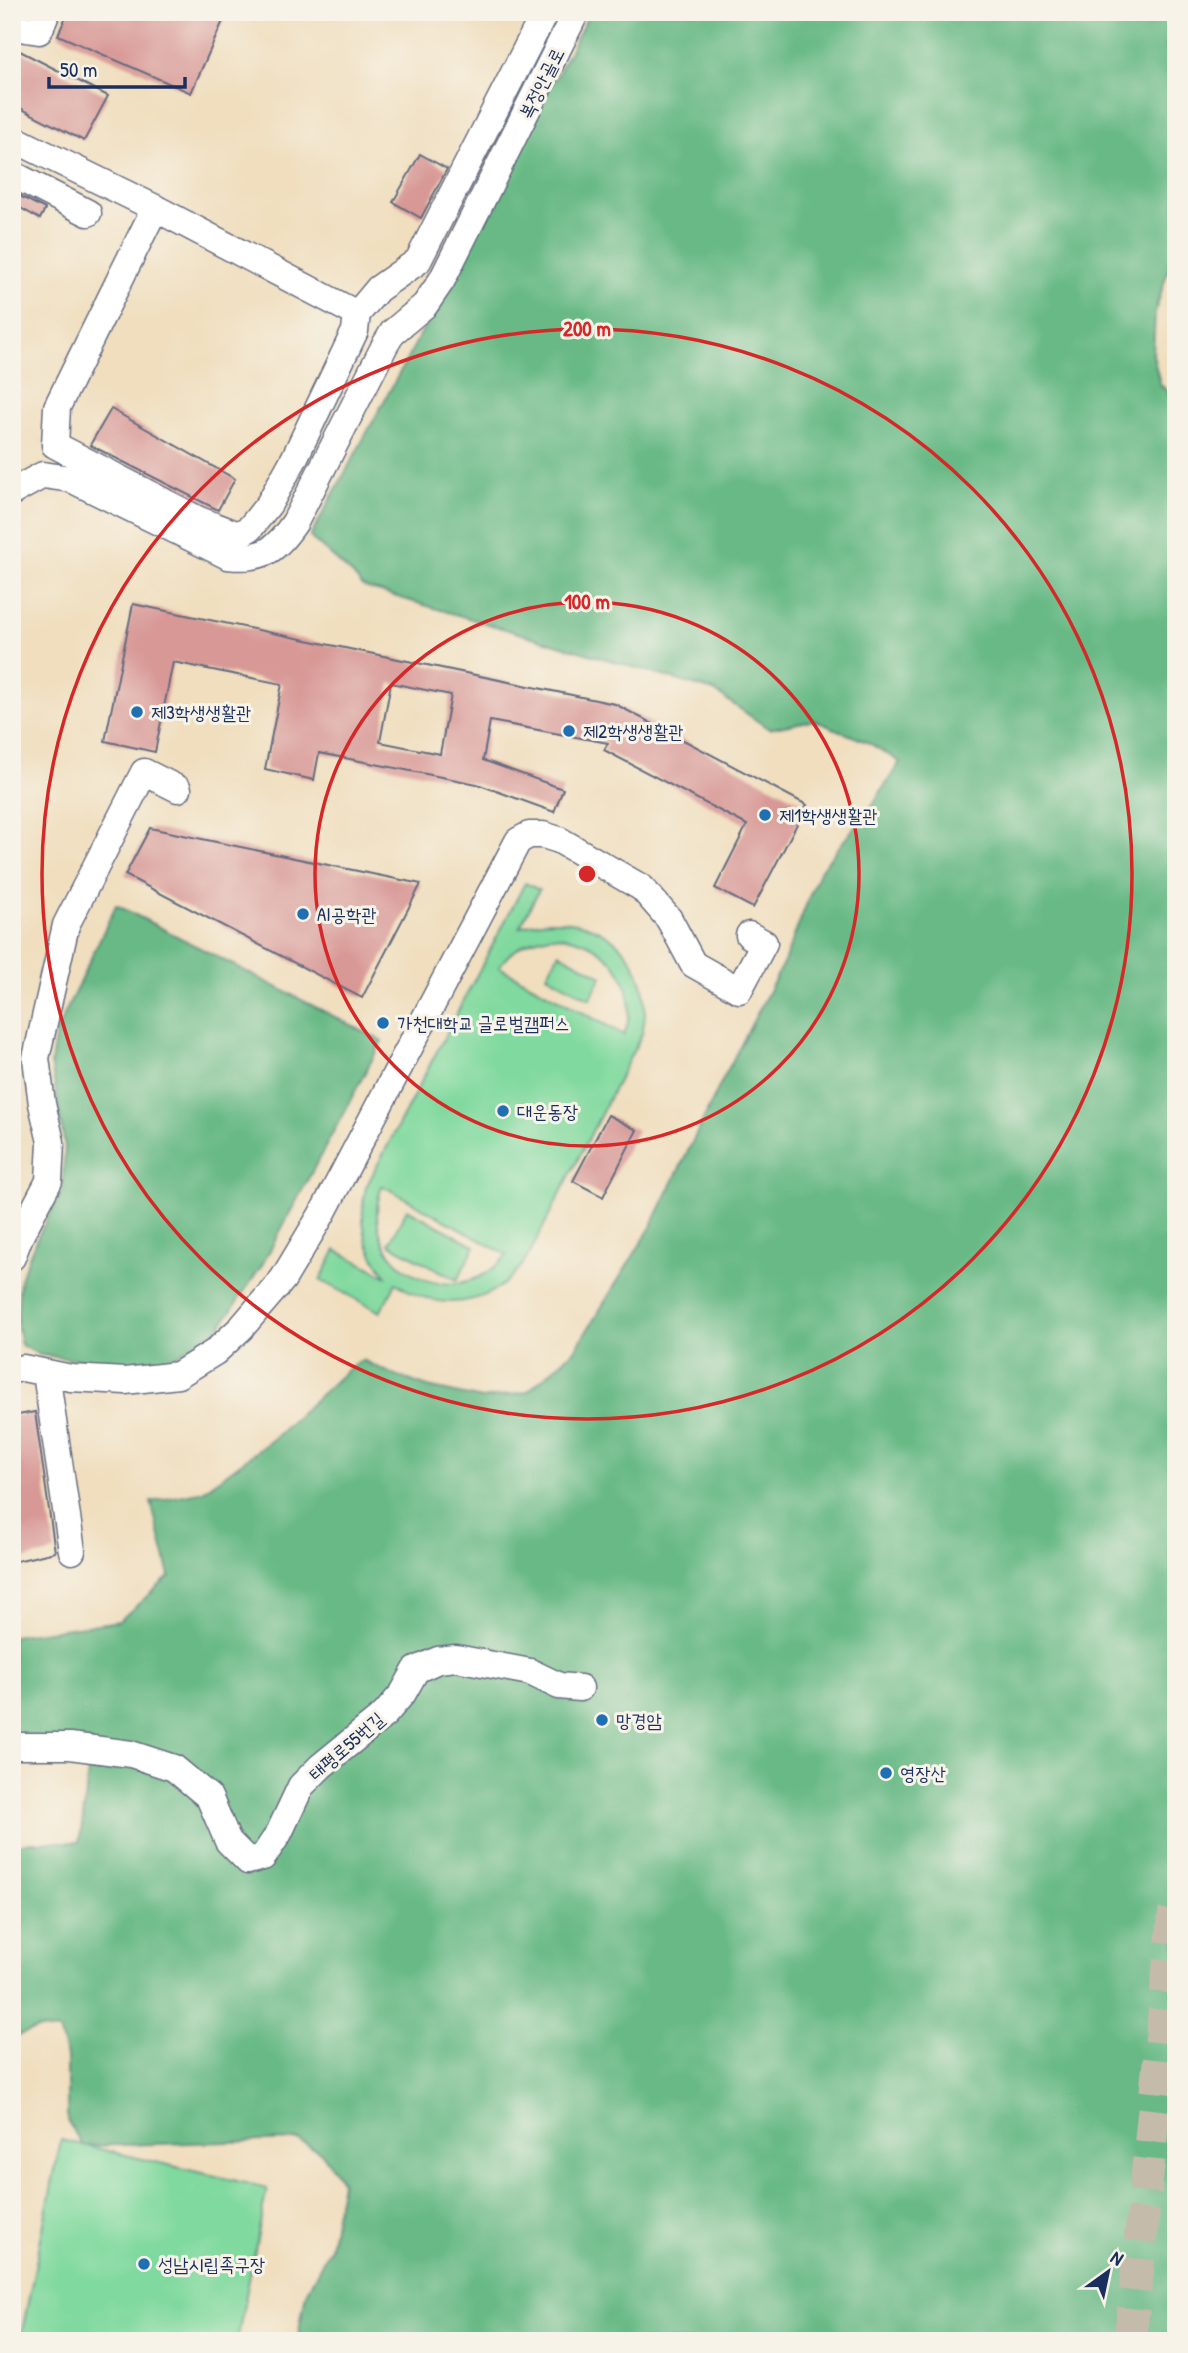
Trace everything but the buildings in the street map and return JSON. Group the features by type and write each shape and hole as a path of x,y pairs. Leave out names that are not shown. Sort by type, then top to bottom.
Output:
{"street":[{"path":"12,27 39,31 47,12"},
{"path":"155,208 57,407 55,445 199,520 238,535 250,528 269,503 294,460 355,331 357,314 378,289 418,261 545,12"},
{"name":"복정안골로","path":"12,492 43,475 72,479 228,556 257,557 282,541 295,522 385,345 393,332 425,305 442,280 576,12"},
{"path":"12,138 155,208 357,314"},
{"path":"12,173 88,213"},
{"path":"12,1257 49,1181 51,1142 42,1104 36,1058 66,925 144,772 178,789"},
{"path":"12,1370 23,1368 71,1378 125,1381 178,1376 215,1352 241,1328 283,1279 322,1214 518,841 529,835 542,835 559,841 576,848 642,888 668,919 693,964 739,990 764,943 749,935"},
{"path":"46,1373 72,1551"},
{"name":"태평로55번길","path":"12,1746 71,1746 131,1754 174,1768 209,1797 228,1842 248,1861 263,1857 279,1833 301,1786 321,1766 385,1714 403,1693 416,1670 438,1660 456,1658 530,1672 559,1686 580,1688"}],"green space":[{"path":"590,12 1176,12 1176,37 1166,44 1176,78 1176,244 1155,312 1153,355 1160,384 1176,400 1176,2341 297,2341 306,2293 330,2247 342,2182 322,2153 298,2140 83,2146 67,2120 67,2057 59,2031 38,2029 12,2037 12,1846 31,1842 79,1842 92,1742 12,1744 12,1636 119,1621 170,1576 151,1502 203,1491 273,1439 348,1369 362,1360 428,1387 482,1399 527,1392 575,1350 651,1227 784,962 819,872 873,804 900,762 869,743 814,720 769,729 714,691 363,587 310,537 449,282"},
{"name":"대운동장","path":"525,883 539,890 520,927 548,921 573,922 596,929 616,942 631,959 641,981 645,1006 642,1034 530,1253 518,1270 487,1294 452,1302 415,1294 396,1283 380,1312 320,1280 336,1250 388,1277 374,1257 365,1235 363,1212 366,1187","holes":["550,936 570,938 587,944 603,953 615,965 624,980 629,997 629,1015 624,1035 499,967 521,946","383,1186 507,1255 485,1274 461,1283 436,1283 414,1274 395,1260 382,1239 377,1214"]},
{"path":"116,905 382,1041 261,1267 219,1328 171,1359 121,1364 40,1355 21,1345 17,1324 20,1279 36,1240 62,1191 65,1147 51,1063 56,1032"},
{"path":"559,953 602,976 590,999 547,975"},
{"path":"407,1209 475,1246 457,1280 389,1244"},
{"name":"성남시립족구장","path":"61,2140 267,2188 237,2341 20,2341"}],"tunnel":[{"path":"1130,2341 1176,1899"}],"place":[{"name":"제3학생생활관","path":"137,712"},
{"name":"제2학생생활관","path":"569,731"},
{"name":"제1학생생활관","path":"765,815"},
{"name":"AI공학관","path":"303,914"},
{"name":"가천대학교 글로벌캠퍼스","path":"383,1023"},
{"name":"대운동장","path":"503,1111"},
{"name":"망경암","path":"602,1720"},
{"name":"영장산","path":"886,1773"},
{"name":"성남시립족구장","path":"144,2264"}]}
